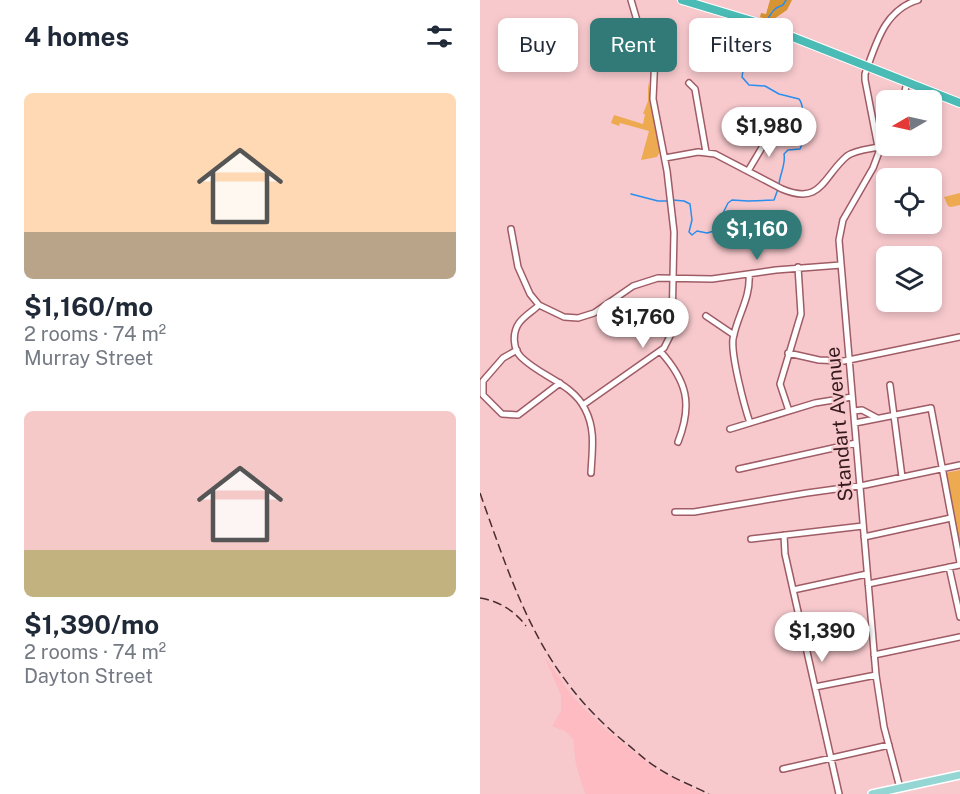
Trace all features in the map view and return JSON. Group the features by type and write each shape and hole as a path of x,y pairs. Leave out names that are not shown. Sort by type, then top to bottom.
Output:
{"highway":[{"path":"682,0 752,21 960,103"}],"main road":[{"path":"872,794 960,775"}],"street":[{"path":"583,405 660,351 671,334 674,278 672,210 665,158 653,99 654,55 651,42 638,24 631,0"},
{"path":"876,133 865,80 868,67 887,21 903,6 918,0"},
{"path":"905,90 907,82"},
{"path":"689,83 695,89 706,152"},
{"path":"748,171 770,134"},
{"path":"665,158 706,152 722,157 784,190 805,194 823,185 848,156 876,148"},
{"name":"Standart Avenue","path":"878,156 842,223 839,240 876,675 889,745 900,788"},
{"path":"511,229 518,267 530,294 539,305 560,317 585,317 638,284 658,278 712,279 798,267 841,265"},
{"path":"789,411 780,384 801,314 798,267"},
{"path":"749,274 748,295 734,335 734,355 750,423"},
{"path":"539,305 518,324 515,333 517,350 525,360 560,383 583,405 592,430 591,472"},
{"path":"706,316 734,335"},
{"path":"788,353 819,360 849,361 960,338"},
{"path":"517,350 503,358 483,381 483,395 502,414 518,415 560,383"},
{"path":"660,351 678,373 686,396 686,416 678,442"},
{"path":"890,385 902,477"},
{"path":"730,429 829,400 852,397"},
{"path":"855,423 930,407 960,564 868,584"},
{"path":"854,411 862,410 878,418"},
{"path":"740,469 856,443"},
{"path":"675,512 694,512 859,486 960,465"},
{"path":"864,537 951,518"},
{"path":"751,539 863,526"},
{"path":"784,535 784,544 838,794"},
{"path":"949,567 960,617"},
{"path":"794,590 867,574"},
{"path":"805,643 871,628"},
{"path":"874,655 960,637"},
{"path":"815,687 876,675"},
{"path":"783,769 889,745"}],"shaded area":[{"path":"770,0 792,0 787,10 775,18 760,17 761,13 766,14"},
{"path":"648,82 660,151 657,157 641,160 649,131 620,123 619,126 611,123 614,115 643,124 645,114 643,114 648,101"},
{"path":"960,193 960,205 948,206 944,197"},
{"path":"960,470 960,551 945,473"},
{"path":"544,656 574,698 602,726 657,770 704,794 585,794 576,765 573,739 566,732 552,726 561,711 561,695"}],"waterway":[{"path":"769,18 786,0"},
{"path":"743,72 742,77 749,85 765,86 779,94 799,99 810,128 800,149 788,150 784,154 779,184"},
{"path":"673,200 690,204 692,220 689,232 692,235 697,231 707,233 714,231 728,203 732,200 774,200 778,189"},
{"path":"631,194 658,201 668,201"}],"railway":[{"path":"480,493 519,598 534,630 572,689 597,717 649,762 668,775 709,794"},
{"path":"480,598 506,608 526,626"}]}
